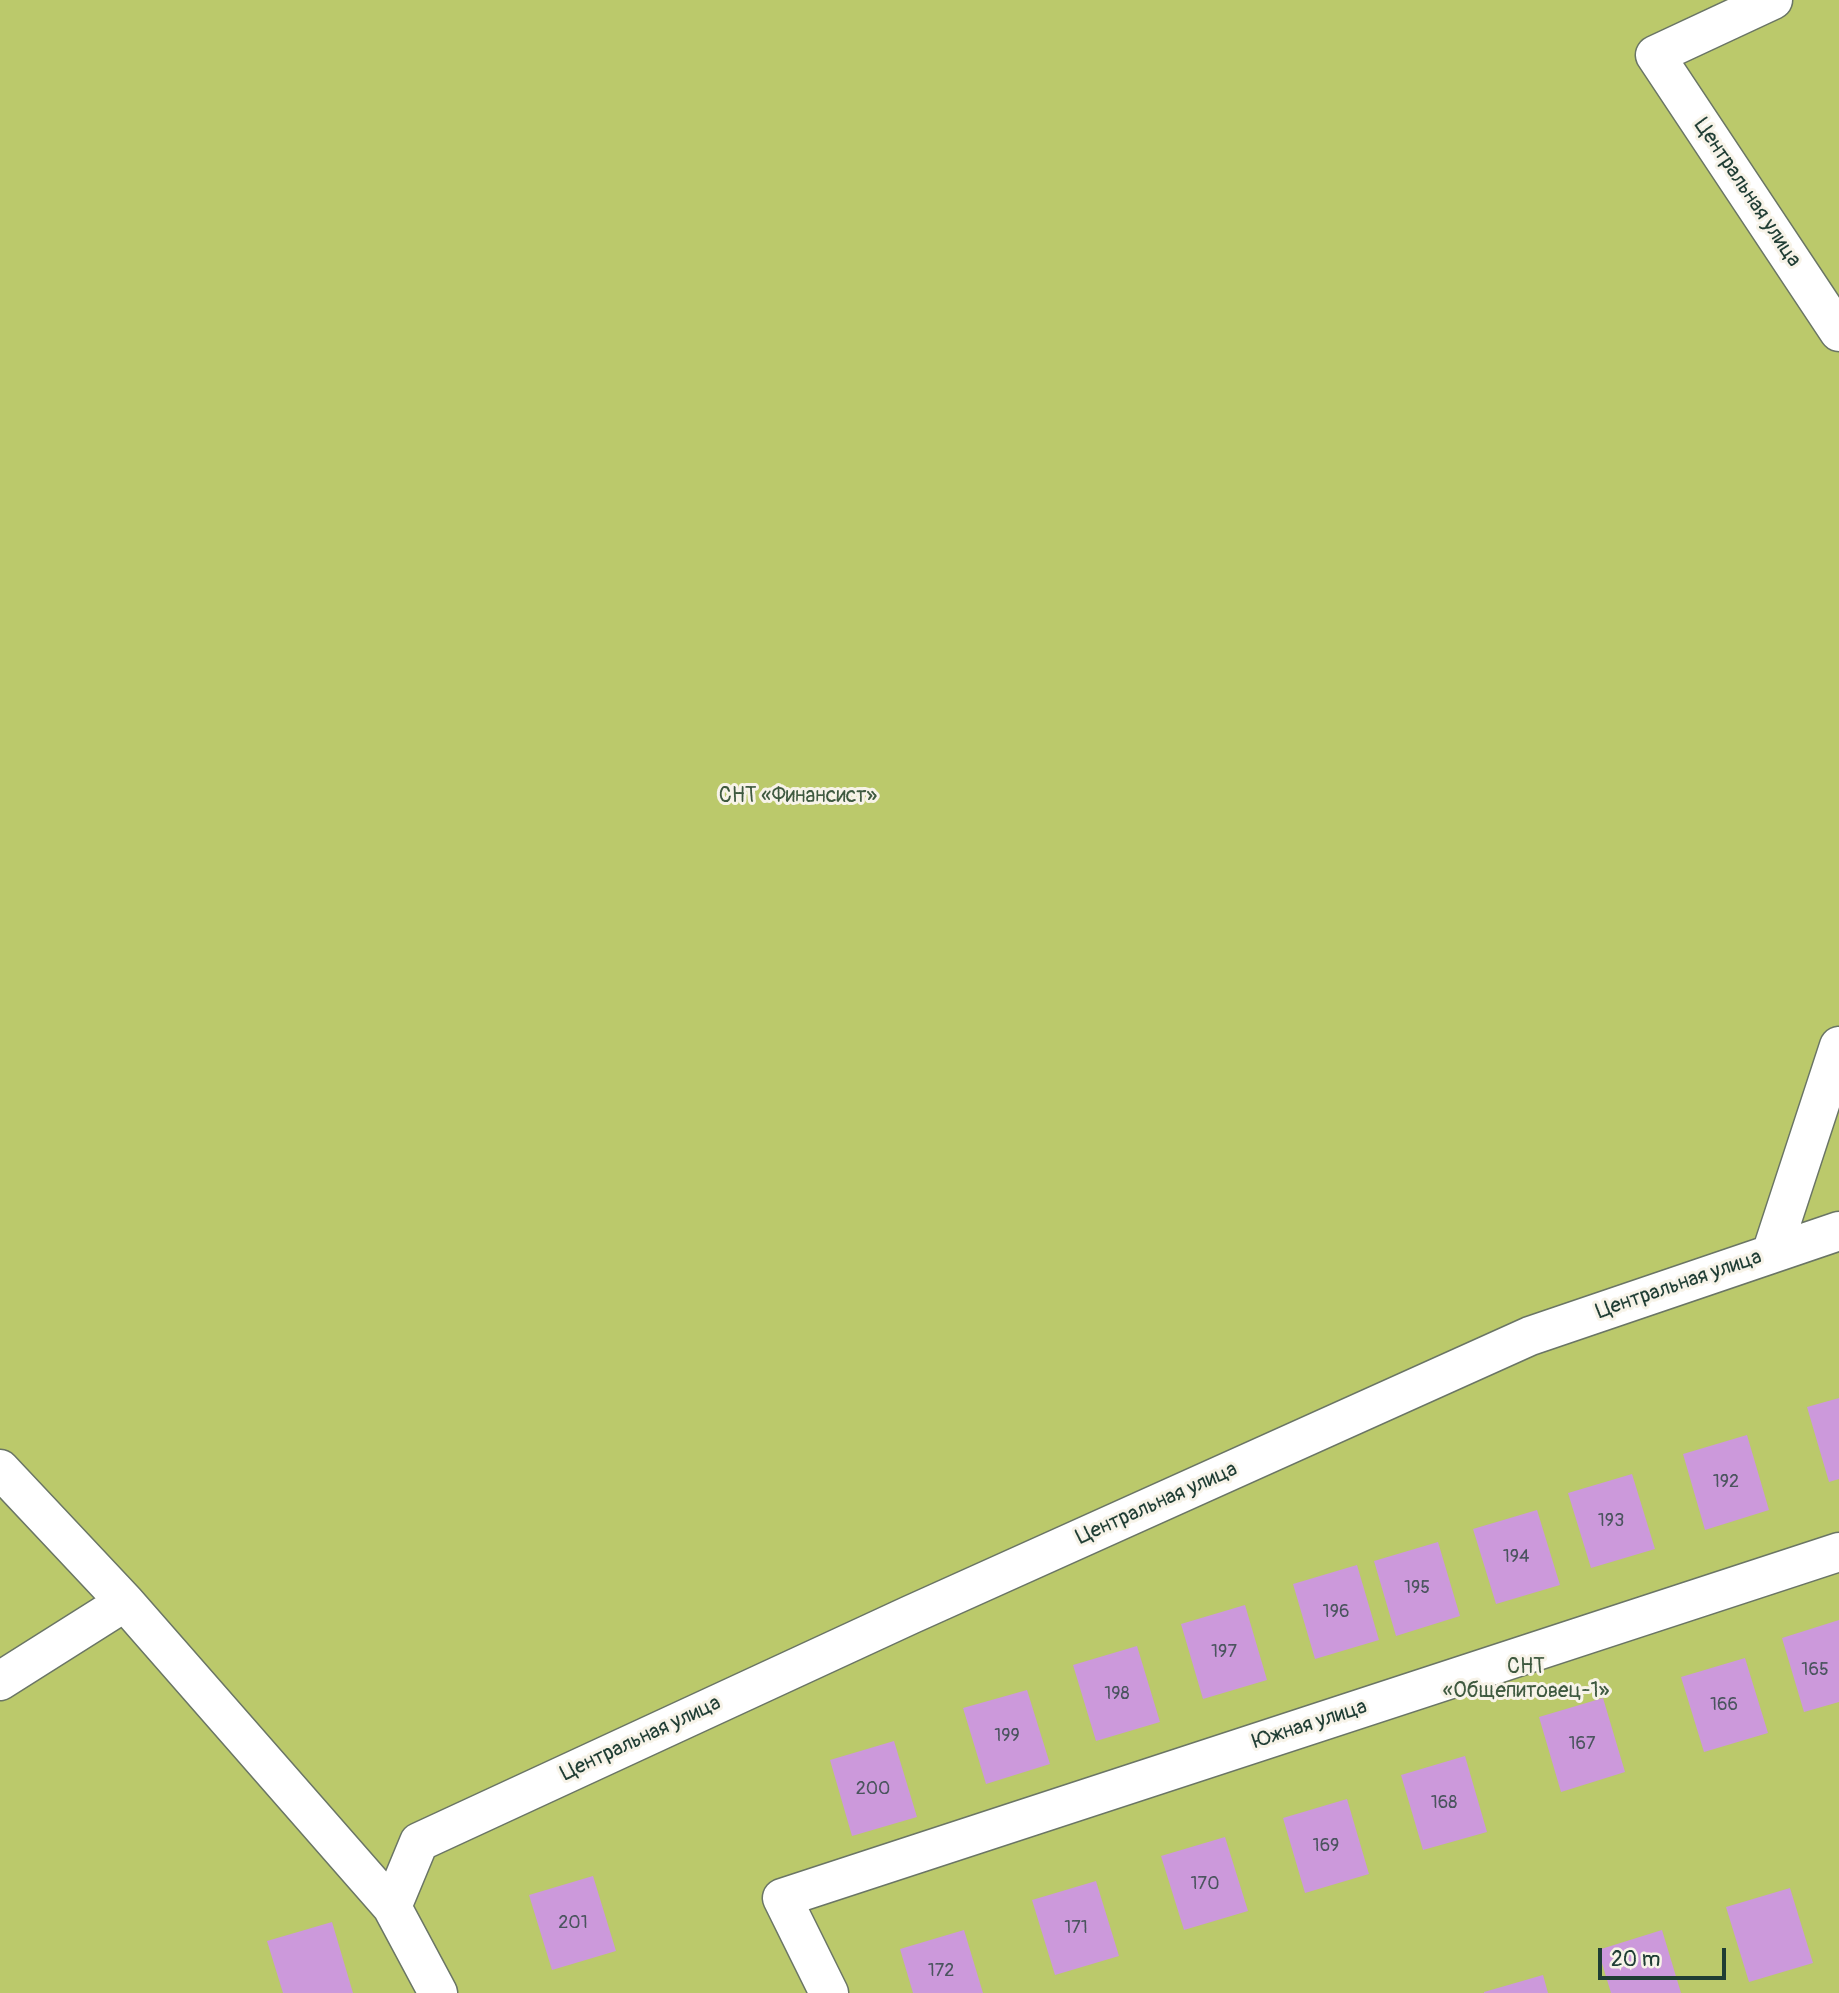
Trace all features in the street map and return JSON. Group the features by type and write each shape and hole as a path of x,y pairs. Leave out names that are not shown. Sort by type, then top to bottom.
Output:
{"street":[{"name":"Центральная улица","path":"1773,0 1655,55 1839,332"},
{"name":"Центральная улица","path":"393,1907 419,1842 923,1609 1530,1336 1771,1254 1839,1046"},
{"path":"1771,1254 1839,1231"},
{"path":"0,1469 125,1602 393,1907 438,1993"},
{"name":"Южная улица","path":"829,1993 782,1899 1839,1552"},
{"path":"0,1681 125,1602"}],"green space":[{"name":"СНТ «Финансист»","path":"0,0 1839,0 1839,1993 0,1993"}],"building":[{"path":"1839,1398 1839,1479 1829,1482 1807,1407"},
{"path":"1747,1435 1769,1510 1705,1530 1683,1454"},
{"path":"1632,1474 1655,1549 1591,1568 1568,1493"},
{"path":"1537,1510 1560,1585 1496,1604 1473,1529"},
{"path":"1438,1542 1460,1616 1396,1636 1374,1561"},
{"path":"1357,1565 1379,1640 1315,1659 1293,1584"},
{"path":"1245,1605 1267,1680 1203,1699 1181,1624"},
{"path":"1839,1620 1839,1702 1804,1712 1782,1638"},
{"path":"1137,1646 1160,1722 1096,1741 1073,1665"},
{"path":"1745,1658 1768,1733 1704,1752 1681,1677"},
{"path":"1027,1690 1050,1764 986,1784 963,1708"},
{"path":"1603,1698 1625,1772 1561,1792 1539,1717"},
{"path":"894,1741 917,1817 852,1836 830,1760"},
{"path":"1465,1756 1487,1832 1423,1850 1401,1775"},
{"path":"1347,1799 1369,1874 1305,1893 1283,1818"},
{"path":"1225,1837 1248,1911 1184,1930 1161,1856"},
{"path":"593,1876 616,1951 552,1970 529,1895"},
{"path":"1096,1881 1119,1956 1055,1975 1032,1900"},
{"path":"1790,1888 1813,1963 1749,1982 1726,1907"},
{"path":"332,1922 353,1993 283,1993 267,1941"},
{"path":"964,1930 983,1993 913,1993 900,1949"},
{"path":"1662,1930 1681,1993 1611,1993 1598,1950"},
{"path":"1543,1975 1548,1993 1484,1993 1484,1992"}],"park label":[{"name":"СНТ «Общепитовец-1»","path":"1526,1680"}]}
